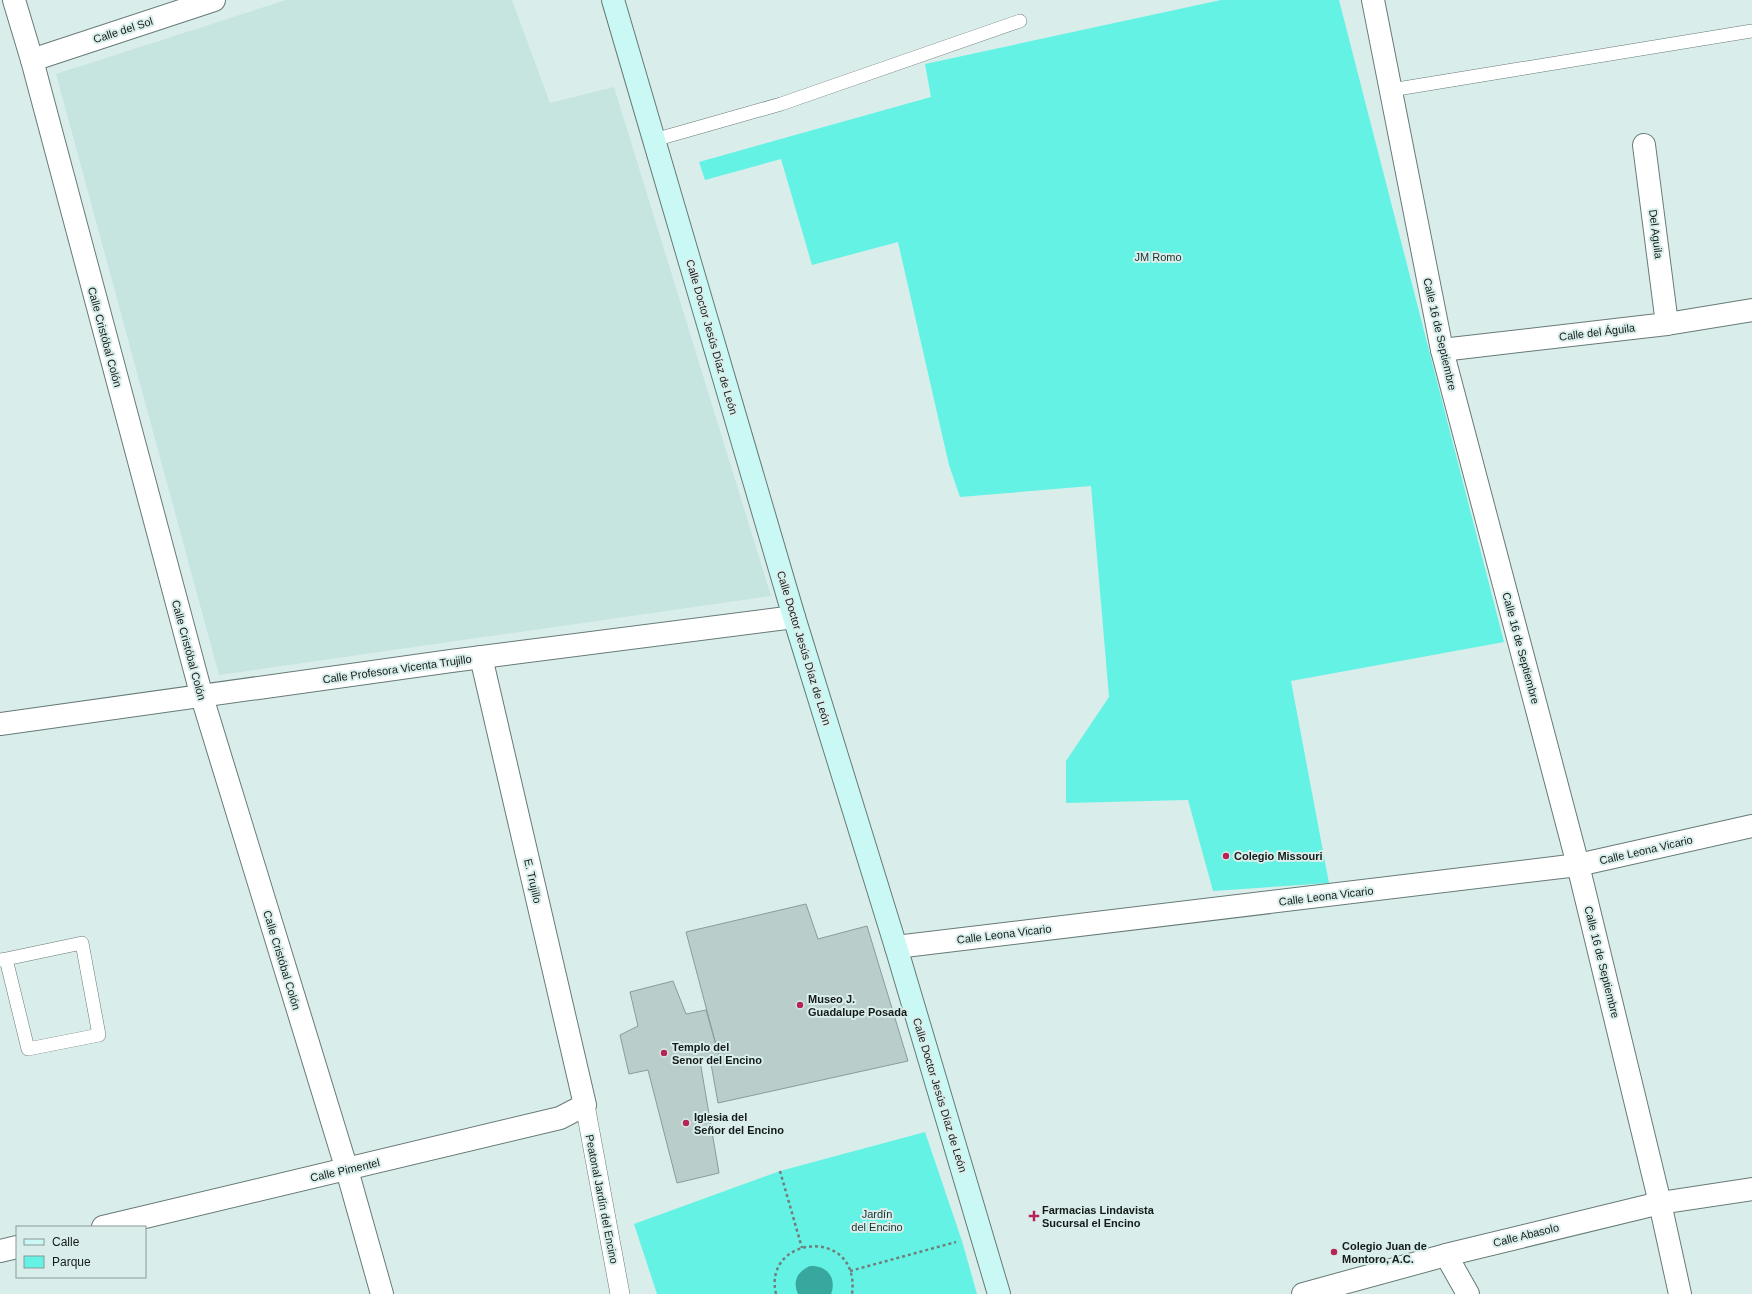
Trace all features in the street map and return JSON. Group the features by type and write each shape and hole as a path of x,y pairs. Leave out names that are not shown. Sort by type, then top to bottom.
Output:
{"main road":[{"name":"Calle Doctor Jesús Díaz de León","path":"613,0 794,617 896,947 1000,1294"}],"street":[{"name":"Calle Cristóbal Colón","path":"14,0 32,60 202,697 347,1170 382,1294"},
{"name":"Calle del Sol","path":"32,60 214,0"},
{"name":"Calle 16 de Septiembre","path":"1373,0 1442,350 1578,866 1660,1203 1680,1294"},
{"name":"Del Aguila","path":"1644,145 1667,324"},
{"name":"Calle del Águila","path":"1442,350 1667,324 1752,310"},
{"name":"Calle Profesora Vicenta Trujillo","path":"0,724 481,657 794,617"},
{"name":"E. Trujillo","path":"481,657 585,1105"},
{"name":"Calle Leona Vicario","path":"896,947 1578,866 1752,826"},
{"name":"Calle Pimentel","path":"107,1226 560,1118 585,1105"},
{"name":"Peatonal Jardín del Encino","path":"585,1105 620,1294"},
{"name":"Calle Abasolo","path":"1303,1294 1446,1255 1660,1203 1752,1189"},
{"path":"0,1251 16,1247"},
{"path":"1446,1255 1468,1294"}],"lane":[{"path":"654,140 781,104 1020,21"},
{"path":"1391,90 1752,31"},
{"path":"82,943 99,1035 28,1049 3,959 82,943"}],"path":[{"path":"780,1171 802,1248"},
{"path":"850,1271 982,1235"},
{"path":"776,1294 774,1280 778,1268 785,1257 795,1250 807,1246 820,1246 833,1250 844,1259 850,1271 853,1283 852,1294"}],"shaded area":[{"path":"286,0 512,0 550,103 614,87 771,596 219,675 56,74"},
{"path":"810,1266 816,1266 826,1270 829,1274 833,1283 831,1294 798,1294 796,1289 797,1277 802,1271"}],"green space":[{"name":"JM Romo","path":"1221,0 1339,0 1504,642 1291,681 1329,883 1213,891 1188,800 1066,803 1066,761 1109,697 1091,486 960,497 949,465 898,242 812,265 781,159 705,180 699,162 931,97 925,64"},
{"name":"Jardín del Encino","path":"925,1132 962,1241 977,1294 657,1294 634,1224 780,1171"}],"building":[{"path":"806,904 818,939 867,926 908,1061 718,1103 710,1058 719,1056 686,932"},
{"name":"Iglesia del Señor del Encino","path":"673,981 686,1014 706,1010 719,1056 700,1061 719,1173 677,1183 648,1070 629,1074 620,1035 638,1026 630,992"}],"place":[{"name":"Colegio Missouri","path":"1226,856"},
{"name":"Museo J. Guadalupe Posada","path":"800,1005"},
{"name":"Templo del Senor del Encino","path":"664,1053"},
{"name":"Iglesia del Señor del Encino","path":"686,1123"},
{"name":"Farmacias Lindavista Sucursal el Encino","path":"1034,1216"},
{"name":"Colegio Juan de Montoro, A.C.","path":"1334,1252"}]}
